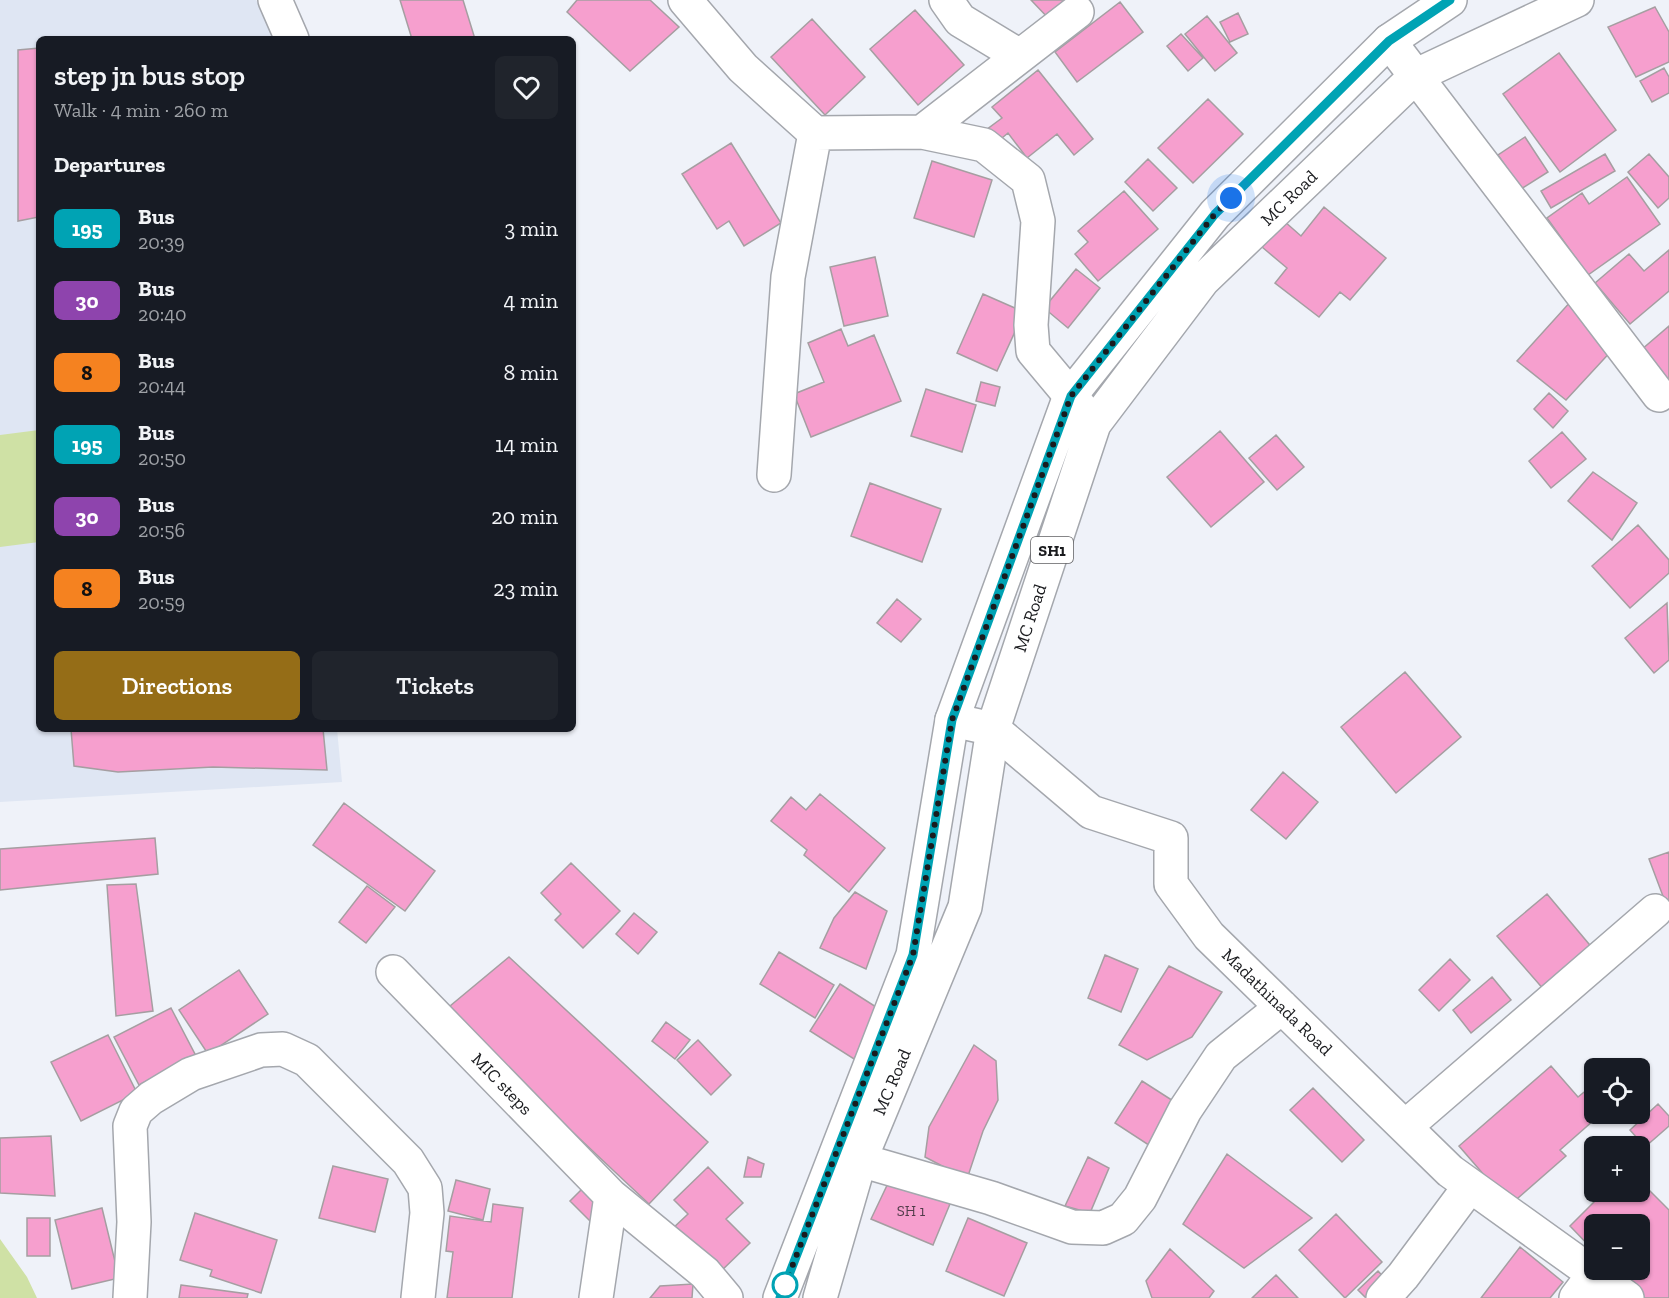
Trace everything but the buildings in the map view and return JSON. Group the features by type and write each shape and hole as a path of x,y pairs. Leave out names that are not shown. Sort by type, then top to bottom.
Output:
{"street":[{"path":"275,0 291,36"},
{"path":"685,0 743,68 815,133 922,132 984,145 1028,180 1038,220 1031,325 1033,351 1095,424"},
{"path":"946,0 960,20 1018,55"},
{"name":"MC Road","path":"780,1298 913,955 952,720 1071,396 1215,214 1389,41 1450,0"},
{"name":"MC Road","path":"820,1298 860,1160 965,907 993,729 1095,424 1203,280 1417,75 1577,0"},
{"path":"922,132 1018,55 1077,12"},
{"path":"1389,41 1659,395"},
{"path":"774,475 788,277 815,133"},
{"name":"Madathinada Road","path":"952,720 993,729 1091,812 1171,838 1171,884 1209,936 1450,1171 1470,1185 1585,1286 1627,1298"},
{"path":"1405,1126 1655,911"},
{"name":"MIC steps","path":"393,972 611,1196 705,1273 726,1298"},
{"path":"860,1160 991,1198 1072,1227 1102,1228 1124,1219 1140,1198 1185,1110 1221,1056 1282,1007"},
{"path":"130,1298 134,1222 130,1126 136,1111 151,1098 191,1074 261,1050 283,1049 307,1060 408,1161 425,1188 427,1213 418,1298"},
{"path":"1383,1298 1403,1276 1470,1185"},
{"path":"596,1298 611,1196"}],"shaded area":[{"path":"0,0 256,0 278,36 36,36 36,732 337,732 342,782 0,802"}],"green space":[{"path":"36,430 36,542 0,547 0,435"},
{"path":"0,1239 27,1277 37,1298 0,1298"}],"bus line":[{"name":"195","path":"780,1298 913,955 952,720 1071,396 1215,214 1389,41 1450,0"}],"route":[{"path":"785,1285 913,955 952,720 1071,396 1215,214 1231,198"}]}
